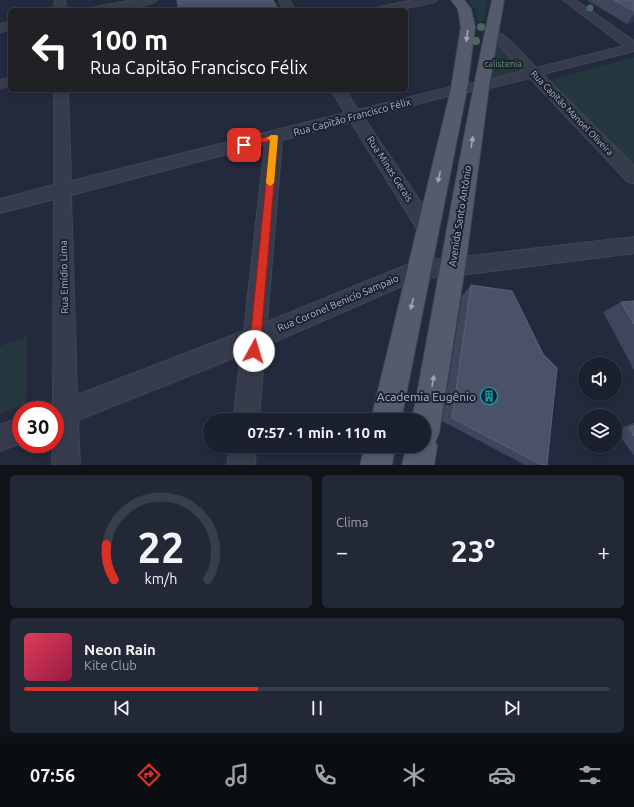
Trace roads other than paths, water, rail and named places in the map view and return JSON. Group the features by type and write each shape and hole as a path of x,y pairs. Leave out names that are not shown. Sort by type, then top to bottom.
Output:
{"main road":[{"path":"388,413 459,89 468,27 464,9 457,0"},
{"name":"Avenida Santo Antônio","path":"427,413 453,267 481,86 498,0"},
{"path":"376,465 379,453"},
{"path":"418,465 421,453"}],"street":[{"path":"107,8 152,0"},
{"path":"389,8 431,0"},
{"path":"568,0 634,47"},
{"name":"Rua Capitão Manoel Oliveira","path":"491,34 498,38 533,72 634,177"},
{"name":"Rua Capitão Francisco Félix","path":"0,206 459,89 481,86 634,47"},
{"name":"Rua Emídio Lima","path":"61,92 66,465"},
{"name":"Rua Minas Gerais","path":"339,92 428,228"},
{"path":"247,413 256,338 274,137"},
{"name":"Rua Coronel Benicío Sampaio","path":"64,413 256,338 420,269 453,267 634,246"},
{"path":"0,438 12,433"},
{"path":"241,465 242,453"}],"place":[{"name":"Academia Eugênio","path":"489,396"}],"park label":[{"name":"calistenia","path":"503,64"}]}
